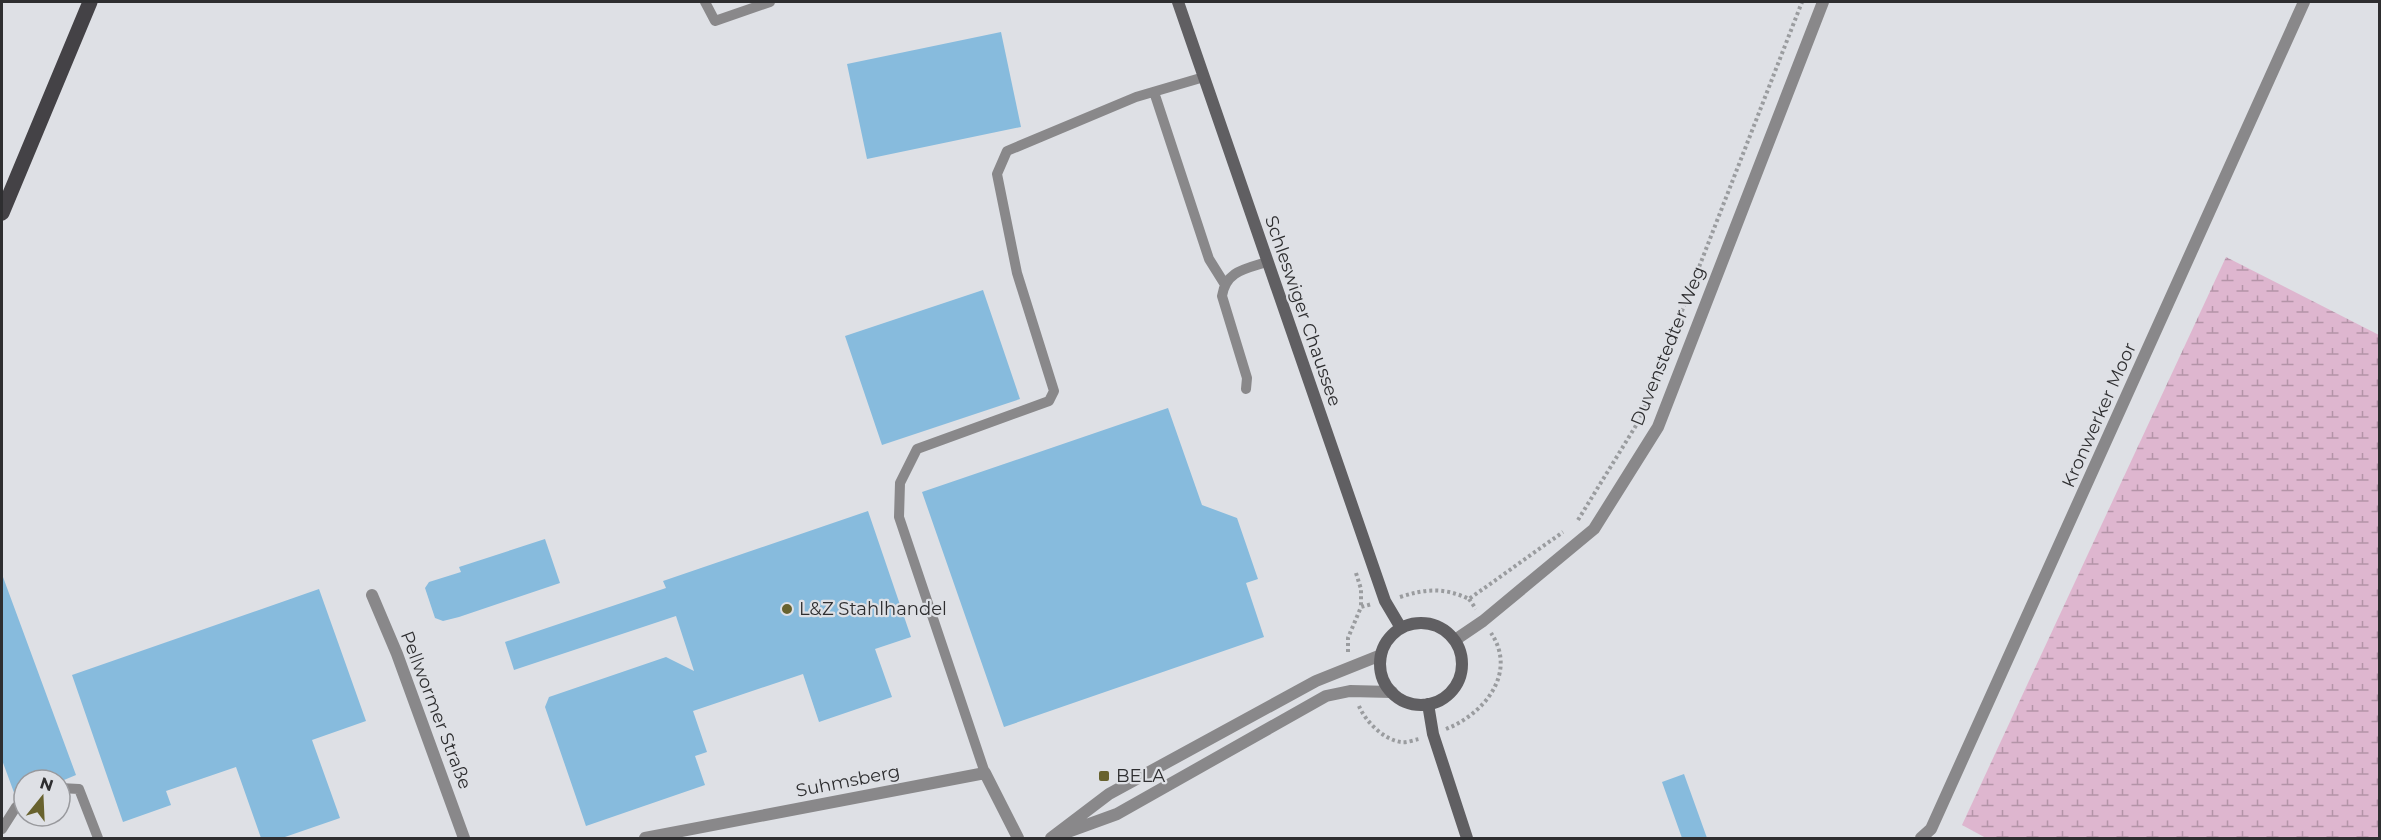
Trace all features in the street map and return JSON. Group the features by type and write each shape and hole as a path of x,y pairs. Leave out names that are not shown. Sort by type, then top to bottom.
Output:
{"main road":[{"path":"2,213 90,2"},
{"name":"Schleswiger Chaussee","path":"1178,2 1385,601 1401,628"},
{"path":"1418,623 1428,623 1448,632 1455,640 1461,653 1460,676 1446,696 1428,704 1411,703 1392,692 1381,672 1381,655 1390,637 1401,628 1418,623"},
{"path":"1428,704 1433,735 1467,838"}],"street":[{"name":"Duvenstedter Weg","path":"1455,640 1483,621 1594,529 1658,427 1823,2"},
{"name":"Kronwerker Moor","path":"1921,838 1931,829 2304,2"},
{"name":"Pellwormer Straße","path":"372,595 397,654 464,838"},
{"path":"1051,838 1109,794 1316,681 1381,655"},
{"path":"1051,838 1117,814 1326,696 1350,691 1392,692"},
{"name":"Suhmsberg","path":"645,838 985,773"},
{"path":"985,773 1018,838"}],"lane":[{"path":"705,2 715,21 770,2"},
{"path":"985,773 899,517 900,483 917,449 1049,401 1054,391 1017,273 998,174 1006,151 1057,128 1154,92 1204,77"},
{"path":"1154,92 1209,259 1224,283"},
{"path":"1246,389 1247,378 1222,296 1224,283 1233,273 1267,262"},
{"path":"72,789 79,789 98,838"},
{"path":"2,829 12,813"}],"path":[{"path":"1577,522 1640,419 1802,2"},
{"path":"1405,595 1425,589 1434,589 1451,590 1469,598 1568,528"},
{"path":"1348,657 1348,638 1353,624 1362,607 1370,605"},
{"path":"1452,727 1464,723 1483,707 1495,687 1501,664 1500,645 1494,637"},
{"path":"1358,703 1371,724 1388,737 1402,743 1416,740"}],"green space":[{"path":"2226,257 2379,335 2379,838 1986,838 1962,825"}],"building":[{"path":"1001,32 1021,127 867,159 847,64"},
{"path":"983,290 1020,399 882,445 845,336"},
{"path":"1168,408 1202,505 1237,518 1258,579 1246,583 1264,637 1004,727 922,492"},
{"path":"868,511 911,637 875,649 892,697 819,722 803,674 693,711 707,752 695,756 705,785 586,826 545,707 549,697 666,657 694,671 676,616 514,670 505,642 666,588 663,581"},
{"path":"545,539 560,583 459,617 443,621 435,618 425,588 429,582 461,572 459,567"},
{"path":"3,577 76,775 72,777 72,768 12,768 12,787 2,760"},
{"path":"319,589 366,721 312,740 340,818 282,838 261,838 236,767 166,791 171,805 123,822 72,675"},
{"path":"1684,774 1707,838 1682,838 1662,782"}],"place":[{"name":"L&Z Stahlhandel","path":"787,609"},
{"name":"BELA","path":"1104,776"}]}
